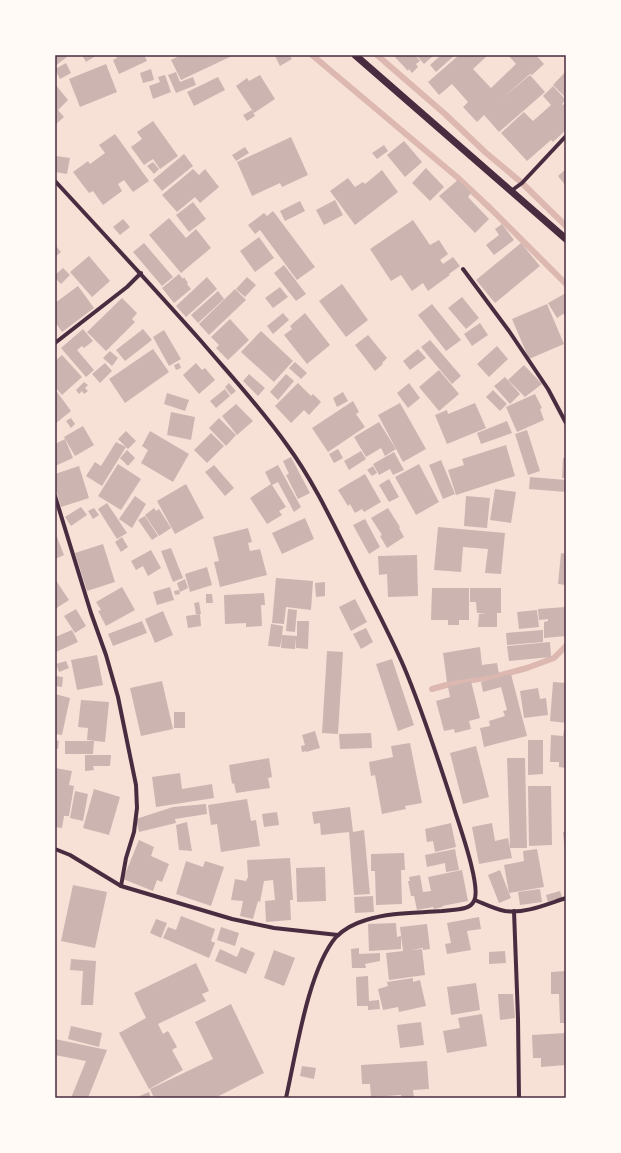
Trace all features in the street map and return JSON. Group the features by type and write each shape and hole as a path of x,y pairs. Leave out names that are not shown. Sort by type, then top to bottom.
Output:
{"street":[{"path":"355,55 566,239"},
{"path":"511,191 522,182 566,136"},
{"path":"55,181 141,273 233,378 270,422 289,448 337,532 390,636 419,704 439,760 470,858 476,890 475,900 472,905 466,908 368,919 353,925 338,934 330,946 314,981 303,1019 286,1098"},
{"path":"463,269 509,331 548,389 566,423"},
{"path":"55,343 127,287 141,273"},
{"path":"55,496 118,697 136,785 134,832 126,858 121,886"},
{"path":"55,849 70,855 121,886 232,919 274,928 338,934"},
{"path":"475,900 495,909 514,911 528,909 566,898"},
{"path":"514,911 519,1098"}],"building":[{"path":"55,55 66,55 67,57 55,66"},
{"path":"82,55 97,55 86,62"},
{"path":"115,55 144,55 147,61 119,74 113,60 117,58"},
{"path":"176,55 234,55 181,80 171,60 177,57"},
{"path":"289,55 292,59 280,66 275,56"},
{"path":"393,55 415,55 420,61 416,64 418,67 412,73 409,69 408,71"},
{"path":"416,55 434,55 424,64"},
{"path":"441,55 455,55 436,72 430,65"},
{"path":"459,55 488,55 473,69 491,88 516,64 508,55 536,55 544,64 532,75 530,74 499,101 530,75 545,92 499,132 484,115 477,122 463,107 468,102 452,84 439,95 428,82"},
{"path":"66,63 71,73 60,79 55,69"},
{"path":"106,64 117,92 80,107 69,79"},
{"path":"151,69 154,80 143,83 140,73"},
{"path":"566,71 566,98 553,85"},
{"path":"176,72 180,82 193,77 196,85 176,93 168,75"},
{"path":"165,75 171,92 153,99 149,86 160,82 158,77"},
{"path":"260,75 275,99 254,113 236,86 247,78 249,81"},
{"path":"218,77 225,90 194,106 187,92"},
{"path":"55,84 68,100 58,110 64,117 55,125"},
{"path":"553,86 566,100 562,104 563,105 566,102 566,130 553,142 551,140 527,161 501,133 524,112 533,121 551,105 543,96"},
{"path":"252,110 255,116 247,121 243,115"},
{"path":"153,121 178,156 160,169 153,159 144,165 131,147 142,139 137,132"},
{"path":"115,134 149,181 133,192 124,180 118,184 122,191 103,205 93,191 89,193 73,172 88,161 90,164 105,153 99,145"},
{"path":"291,137 308,175 282,187 280,183 252,196 237,162"},
{"path":"404,141 422,162 405,177 387,155"},
{"path":"384,145 388,151 377,159 372,153"},
{"path":"245,147 249,153 236,161 232,155"},
{"path":"184,154 193,166 162,191 153,180"},
{"path":"56,156 70,158 67,174 55,172"},
{"path":"153,162 159,169 154,174 147,166"},
{"path":"426,168 444,187 430,201 412,183"},
{"path":"193,169 199,175 205,169 219,187 200,203 195,197 177,212 162,195"},
{"path":"566,169 566,186 558,176"},
{"path":"382,170 398,192 355,225 330,191 348,178 355,187 363,182 365,184"},
{"path":"458,180 471,193 468,197 489,219 475,233 439,196"},
{"path":"335,200 343,215 324,225 316,210"},
{"path":"300,201 305,211 285,221 280,211"},
{"path":"193,202 206,219 189,232 176,215"},
{"path":"273,211 315,267 297,280 260,230 255,234 248,225 264,213 267,216"},
{"path":"169,218 186,238 196,229 211,248 181,273 149,235"},
{"path":"123,219 130,227 120,235 113,227"},
{"path":"413,220 430,245 439,240 448,254 440,260 443,264 453,257 460,266 428,291 423,283 412,291 401,275 391,281 370,249"},
{"path":"502,224 514,240 494,255 486,245 499,235 495,229"},
{"path":"259,237 274,258 255,272 240,251"},
{"path":"144,243 173,277 162,286 133,252"},
{"path":"521,243 540,266 495,303 476,280"},
{"path":"55,245 61,252 55,257"},
{"path":"89,256 110,281 92,297 70,272"},
{"path":"284,265 306,294 296,301 274,273"},
{"path":"63,268 70,275 61,284 55,278 55,275"},
{"path":"179,274 183,279 184,277 191,289 174,303 162,288"},
{"path":"207,277 217,289 186,317 176,306"},
{"path":"247,277 256,285 245,297 236,289"},
{"path":"342,284 368,320 346,337 319,301"},
{"path":"78,286 94,308 62,332 55,322 55,303"},
{"path":"280,287 288,297 273,308 265,298"},
{"path":"235,289 246,300 209,335 199,324"},
{"path":"218,291 224,299 198,323 191,315"},
{"path":"566,293 566,314 563,314 557,318 548,303"},
{"path":"462,297 479,318 466,329 448,308"},
{"path":"122,298 137,313 132,319 135,322 106,351 87,332"},
{"path":"432,304 461,340 446,351 418,315"},
{"path":"547,304 564,344 529,359 512,319"},
{"path":"283,313 289,320 273,334 267,326"},
{"path":"305,313 330,345 307,364 284,335 292,329 290,326"},
{"path":"230,319 249,340 228,360 216,348 219,345 211,337"},
{"path":"480,323 488,335 472,346 464,334"},
{"path":"83,329 93,341 84,348 82,346 77,350 94,370 86,377 61,348"},
{"path":"143,329 152,340 125,361 116,350"},
{"path":"164,330 181,359 169,366 153,337"},
{"path":"261,331 293,361 274,382 241,352"},
{"path":"368,335 387,358 375,371 355,345"},
{"path":"430,340 461,376 452,384 421,347"},
{"path":"497,346 508,359 489,377 477,364"},
{"path":"153,349 169,372 125,403 109,379"},
{"path":"418,349 426,358 410,370 403,361"},
{"path":"110,351 118,358 112,366 103,358"},
{"path":"62,355 82,377 62,395 55,387 55,361"},
{"path":"295,362 307,373 301,379 289,368"},
{"path":"105,363 112,371 100,383 92,374"},
{"path":"179,363 181,368 176,370 174,365"},
{"path":"196,363 202,370 205,368 215,380 199,394 183,375"},
{"path":"524,365 542,384 525,397 508,380"},
{"path":"439,370 459,394 439,411 419,387"},
{"path":"249,374 265,388 258,396 243,381"},
{"path":"286,374 294,381 278,400 270,392"},
{"path":"505,377 520,394 510,404 494,386"},
{"path":"84,382 88,385 85,388 88,391 84,394 82,391 79,394 76,390"},
{"path":"229,383 236,391 231,395 225,387"},
{"path":"298,383 311,396 313,394 321,402 309,415 304,410 291,423 275,406"},
{"path":"409,383 420,398 408,408 397,393"},
{"path":"55,389 71,411 55,424"},
{"path":"225,389 230,396 216,408 210,401"},
{"path":"493,390 507,404 500,411 486,397"},
{"path":"343,392 348,401 337,407 333,398"},
{"path":"167,393 189,400 185,411 164,404"},
{"path":"535,394 542,408 540,409 544,420 517,432 506,407"},
{"path":"353,401 359,412 356,414 365,427 328,452 312,428"},
{"path":"400,403 426,449 403,462 378,415"},
{"path":"475,403 486,428 447,444 435,415 447,410 448,414"},
{"path":"236,404 253,421 237,435 222,416"},
{"path":"171,412 195,417 191,440 167,435"},
{"path":"71,418 75,424 71,428 66,421"},
{"path":"219,418 236,435 226,446 209,428"},
{"path":"507,421 512,433 481,444 477,433"},
{"path":"379,422 396,449 385,456 381,448 366,457 354,437"},
{"path":"83,426 94,445 75,456 64,437"},
{"path":"527,430 540,471 528,475 515,434"},
{"path":"126,431 136,441 128,449 118,439"},
{"path":"150,431 189,454 173,482 141,463 148,450 142,446"},
{"path":"211,433 224,446 207,463 194,450"},
{"path":"65,439 73,458 55,466 55,444"},
{"path":"116,442 126,447 102,486 86,476 95,462 101,466"},
{"path":"506,445 515,476 456,495 448,470 464,465 462,459"},
{"path":"338,449 343,458 334,463 329,454"},
{"path":"127,450 135,458 128,466 120,458"},
{"path":"361,451 366,459 349,470 344,461"},
{"path":"394,452 404,470 393,475 390,469 379,475 373,464"},
{"path":"291,457 310,493 298,499 286,475 289,474 283,461"},
{"path":"563,458 566,458 566,478 562,478"},
{"path":"441,460 455,494 443,499 429,465"},
{"path":"118,464 141,479 121,510 98,496"},
{"path":"419,464 439,502 416,515 395,477"},
{"path":"214,465 234,488 225,496 205,472"},
{"path":"278,465 301,507 294,512 278,482 272,485 286,507 279,511 282,515 267,524 250,498 271,484 265,472"},
{"path":"79,466 89,498 61,507 55,487 55,474"},
{"path":"373,466 377,473 372,476 367,470"},
{"path":"365,474 381,502 364,512 362,509 355,513 350,504 348,506 338,490"},
{"path":"530,477 566,480 566,492 529,489"},
{"path":"389,479 399,497 389,502 379,485"},
{"path":"186,484 204,518 175,534 157,501"},
{"path":"495,489 516,492 511,523 490,520"},
{"path":"135,496 146,504 132,528 119,519"},
{"path":"466,496 490,498 487,528 464,526"},
{"path":"107,503 127,533 117,539 98,509"},
{"path":"81,507 87,515 71,526 65,517"},
{"path":"94,508 99,515 93,519 88,511"},
{"path":"154,508 156,511 159,509 171,528 159,536 145,515"},
{"path":"388,508 400,527 399,528 404,537 387,548 380,536 382,535 371,518"},
{"path":"145,516 158,536 152,540 138,520"},
{"path":"305,518 314,539 282,554 272,533"},
{"path":"365,519 380,547 369,554 353,525"},
{"path":"438,527 505,533 501,574 485,573 488,549 463,547 461,572 434,570"},
{"path":"248,528 252,542 248,543 250,551 260,549 267,575 220,587 214,562 219,561 213,537"},
{"path":"55,532 64,555 55,559"},
{"path":"122,537 128,547 121,552 115,542"},
{"path":"103,544 115,582 87,591 75,553"},
{"path":"171,548 183,578 173,582 161,551"},
{"path":"151,550 161,568 148,576 143,566 136,570 131,561"},
{"path":"561,553 566,554 566,585 558,584"},
{"path":"417,555 418,596 388,597 387,574 379,575 378,556"},
{"path":"207,567 212,585 190,592 185,574"},
{"path":"276,578 313,581 311,610 286,607 284,624 272,623"},
{"path":"55,579 69,600 55,609"},
{"path":"185,579 188,588 180,592 177,583"},
{"path":"325,582 325,596 316,597 315,583"},
{"path":"122,587 135,610 106,626 98,611 101,610 96,602"},
{"path":"170,587 174,600 157,605 153,592"},
{"path":"432,588 469,588 469,620 459,620 459,625 448,625 448,620 431,620"},
{"path":"470,588 501,588 501,613 497,613 497,627 478,627 479,614 486,613 477,613 476,602 470,602"},
{"path":"179,590 180,594 175,595 174,591"},
{"path":"264,593 265,605 261,605 262,626 246,627 246,623 225,624 224,595"},
{"path":"206,594 212,594 213,603 206,603"},
{"path":"355,599 367,622 351,631 339,607"},
{"path":"199,602 201,614 196,614 194,603"},
{"path":"566,607 566,636 544,638 544,622 548,621 548,619 539,620 538,609"},
{"path":"76,609 86,626 75,633 64,616"},
{"path":"288,609 297,610 295,632 286,631"},
{"path":"537,610 539,627 519,629 517,612"},
{"path":"163,611 173,635 155,643 145,619"},
{"path":"200,614 201,626 188,628 186,616"},
{"path":"142,621 147,633 113,646 108,634"},
{"path":"297,621 309,621 308,649 296,648 296,638 295,649 281,648 282,637 280,647 268,646 271,624 283,626 282,635 297,636"},
{"path":"366,628 373,642 361,649 353,634"},
{"path":"72,630 78,642 56,652 55,637"},
{"path":"543,630 543,642 507,645 506,633"},
{"path":"550,642 551,657 509,661 507,646"},
{"path":"480,647 482,665 497,663 499,674 447,682 443,653"},
{"path":"327,651 343,652 338,734 322,733"},
{"path":"97,655 103,685 77,690 71,660"},
{"path":"392,659 414,725 398,731 376,664"},
{"path":"66,661 69,668 59,672 56,664"},
{"path":"511,674 527,736 484,747 480,728 490,726 489,721 505,716 503,711 507,710 501,687 483,692 481,682"},
{"path":"55,676 63,677 62,687 55,686"},
{"path":"162,681 173,729 141,736 130,688"},
{"path":"471,681 480,718 469,721 471,729 455,733 454,729 444,731 436,701 450,697 448,687"},
{"path":"553,682 566,683 566,723 550,721"},
{"path":"538,688 540,699 546,698 548,715 524,718 520,691"},
{"path":"55,694 70,698 62,735 55,734"},
{"path":"81,700 109,702 105,742 87,740 88,728 78,727"},
{"path":"174,712 185,712 185,728 174,728"},
{"path":"564,730 566,730 566,768 559,767 559,762 550,762 551,735 563,736"},
{"path":"315,731 320,748 302,752 301,746 305,745 302,735"},
{"path":"371,733 372,748 340,749 339,734"},
{"path":"55,740 59,741 58,749 55,748"},
{"path":"528,740 543,740 543,774 528,775"},
{"path":"65,741 94,741 93,754 65,754"},
{"path":"410,743 422,803 405,806 406,809 382,814 375,775 371,776 369,762 393,757 391,746"},
{"path":"476,746 489,797 463,804 450,753"},
{"path":"85,755 111,755 110,766 93,766 94,770 85,771"},
{"path":"269,758 272,777 268,778 270,788 236,793 234,783 232,784 229,765"},
{"path":"507,758 525,758 527,848 510,848"},
{"path":"55,768 72,771 69,785 74,786 69,816 64,816 62,828 55,827"},
{"path":"180,773 182,789 212,784 214,798 156,807 152,777"},
{"path":"528,786 551,786 552,845 529,846"},
{"path":"94,789 120,797 109,835 83,828"},
{"path":"75,791 88,794 83,821 70,818"},
{"path":"247,799 251,821 256,820 260,846 221,852 217,824 211,825 208,805"},
{"path":"206,804 207,814 175,819 176,823 139,832 136,819 173,807"},
{"path":"350,807 353,832 364,830 370,894 354,895 349,832 321,835 320,823 314,824 312,812"},
{"path":"277,812 279,825 264,827 262,814"},
{"path":"187,822 192,851 179,850 176,825"},
{"path":"451,823 456,847 435,852 433,841 427,842 425,829"},
{"path":"492,823 495,841 508,838 512,858 479,864 472,827"},
{"path":"563,832 566,832 566,852 565,852"},
{"path":"139,840 154,847 151,856 169,864 162,882 157,880 153,891 123,879"},
{"path":"455,849 459,870 446,872 445,863 427,867 425,855"},
{"path":"537,849 544,887 509,893 504,865 524,861 523,851"},
{"path":"404,853 405,870 401,870 402,904 376,905 375,871 371,871 371,854"},
{"path":"290,858 293,900 290,900 291,920 266,922 265,901 275,900 273,880 264,881 260,902 258,901 253,919 240,916 243,901 231,900 235,879 246,881 248,877 247,860"},
{"path":"186,861 203,867 205,861 224,867 211,906 176,894"},
{"path":"325,867 326,901 297,902 296,868"},
{"path":"462,870 468,901 434,909 433,907 417,910 414,896 411,896 408,881 410,881 409,877 420,875 423,892 431,891 428,877"},
{"path":"500,870 511,898 499,903 488,875"},
{"path":"73,885 107,892 95,948 61,941"},
{"path":"540,889 542,902 520,905 518,892"},
{"path":"560,891 562,897 548,902 546,895"},
{"path":"373,896 374,912 355,913 354,897"},
{"path":"181,916 215,929 211,941 215,943 209,958 163,938 168,927 176,930"},
{"path":"479,917 481,929 467,931 471,950 447,954 445,944 451,943 447,923"},
{"path":"156,919 167,923 161,938 150,933"},
{"path":"396,923 397,937 401,936 401,949 369,951 368,924"},
{"path":"427,924 430,949 423,950 423,948 410,950 422,949 425,975 389,980 386,953 403,951 400,927"},
{"path":"221,927 239,933 235,946 217,940"},
{"path":"241,947 255,953 246,974 215,961 220,949 237,957"},
{"path":"359,948 359,954 380,953 380,961 365,964 366,968 352,968 351,949"},
{"path":"274,950 295,958 284,986 264,978"},
{"path":"505,951 506,963 489,964 489,952"},
{"path":"71,959 96,961 93,1005 81,1005 83,971 70,970"},
{"path":"196,963 209,991 202,994 206,1001 158,1024 163,1034 168,1031 177,1047 172,1050 183,1070 149,1089 119,1033 146,1018 134,993"},
{"path":"566,971 566,1023 560,1023 559,994 551,994 551,972"},
{"path":"368,976 369,1001 379,1000 380,1009 368,1010 368,1006 357,1006 356,977"},
{"path":"413,978 413,982 420,980 426,1006 399,1012 398,1007 383,1010 378,989 388,986 387,982"},
{"path":"476,983 480,1010 451,1015 447,987"},
{"path":"498,994 513,994 515,1018 500,1020"},
{"path":"231,1004 264,1073 215,1098 154,1098 150,1089 213,1059 195,1022"},
{"path":"482,1014 487,1046 447,1053 443,1031 460,1028 458,1018"},
{"path":"421,1022 424,1045 400,1048 397,1025"},
{"path":"71,1026 102,1033 99,1047 68,1039"},
{"path":"566,1033 566,1065 541,1067 541,1058 533,1058 532,1035"},
{"path":"55,1039 107,1050 88,1098 71,1098 86,1061 55,1055"},
{"path":"427,1061 429,1089 413,1090 414,1098 402,1098 401,1095 371,1097 370,1084 362,1084 361,1065"},
{"path":"302,1066 316,1068 314,1079 300,1076"},
{"path":"149,1092 151,1098 135,1098"}],"waterway":[{"path":"312,55 457,177 566,284"},
{"path":"377,55 445,114 485,152 522,183 566,226"},
{"path":"432,689 450,684 501,675 527,668 554,658 566,646"}]}
